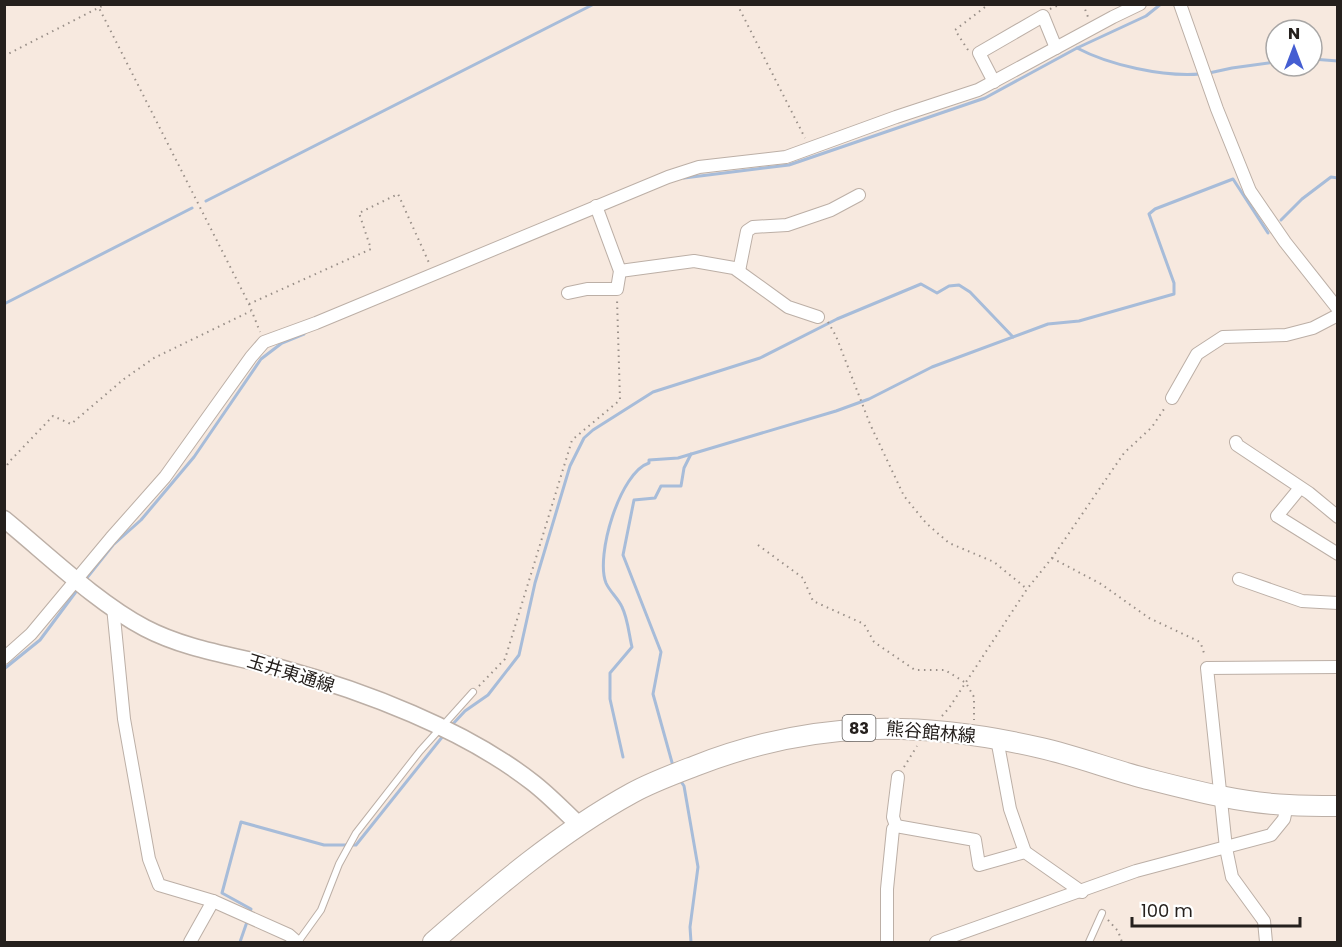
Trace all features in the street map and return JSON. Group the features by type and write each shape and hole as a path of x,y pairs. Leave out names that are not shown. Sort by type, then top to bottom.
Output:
{"main road":[{"name":"熊谷館林線","path":"433,942 525,865 579,825 633,793 725,754 818,732 872,728 930,730 974,735 1043,749 1142,777 1222,796 1287,805 1338,806"}],"street":[{"path":"4,658 31,634 80,581 165,477 264,342 598,210 668,177 699,166 786,158 896,117 978,90 1140,4"},
{"path":"1180,4 1250,191 1338,309"},
{"path":"994,82 979,52 1042,16 1056,48"},
{"path":"739,271 747,231 753,227 787,225 831,210 859,195"},
{"path":"568,293 586,289 617,289 620,271 598,210"},
{"path":"620,271 694,261 734,268 788,307 818,317"},
{"path":"1172,398 1197,354 1223,337 1294,333 1313,328 1338,315"},
{"path":"1236,442 1237,445 1338,517"},
{"path":"1300,488 1277,516 1338,554"},
{"name":"玉井東通線","path":"4,519 113,607 146,628 186,645 282,668 387,704 441,728 477,746 533,782 579,825"},
{"path":"1239,579 1302,601 1338,603"},
{"path":"113,607 124,719 149,859 159,885 213,901 289,935 298,942"},
{"path":"1266,942 1264,921 1232,877 1226,848 1207,668 1338,667"},
{"path":"998,739 1010,809 1025,852 1082,892"},
{"path":"896,826 893,817 898,777"},
{"path":"936,942 1136,871 1271,836 1284,819 1287,805"},
{"path":"896,826 975,840 979,865 1025,852"},
{"path":"886,942 887,889 893,829 896,826"},
{"path":"190,942 213,901"}],"lane":[{"path":"298,942 321,910 339,864 356,833 420,751 473,692"},
{"path":"1089,942 1102,913"}],"path":[{"path":"4,56 98,6 106,4"},
{"path":"737,4 810,149"},
{"path":"973,58 955,30 989,4"},
{"path":"1047,4 1049,9 1061,4"},
{"path":"98,6 249,304 264,342"},
{"path":"249,304 371,249 359,213 398,194 434,273"},
{"path":"473,692 505,659 572,440 620,400 617,289"},
{"path":"4,470 53,416 71,424 124,379 154,358 251,311"},
{"path":"818,317 826,319 836,336 870,424 904,496 926,523 949,543 994,562 1027,588"},
{"path":"898,777 910,757 949,708 1027,588 1052,558 1124,453 1152,428 1172,398"},
{"path":"758,545 803,578 813,601 864,624 874,642 915,670 945,670 966,683 974,697 974,735"},
{"path":"1052,558 1101,584 1149,618 1198,641 1204,652 1207,668"}],"waterway":[{"path":"206,201 594,4"},
{"path":"684,178 789,165 985,98 1077,48 1146,16 1161,4"},
{"path":"1077,48 1105,60 1153,72 1200,74"},
{"path":"1324,60 1338,61"},
{"path":"1209,73 1264,64"},
{"path":"1281,220 1302,199 1331,177 1338,178"},
{"path":"623,757 610,699 610,673 632,647 624,612 606,583 604,554 612,516 620,498 628,482 638,470 649,463 649,460 678,458 836,411 869,399 932,367 1048,324 1079,321 1174,294 1174,283 1149,214 1155,209 1233,179 1268,233"},
{"path":"4,304 192,208"},
{"path":"451,726 465,711 488,695 519,655 535,583 570,466 584,438 593,430 653,392 760,358 837,319 921,284 937,293 949,286 959,285 970,292 1013,337"},
{"path":"86,579 113,545 141,520 194,457 261,359 282,343 304,334"},
{"path":"673,766 653,694 661,652 623,555 634,500 655,498 661,486 681,486 684,468 691,454"},
{"path":"4,669 40,640 78,589"},
{"path":"250,912 251,909 222,893 241,822 324,845 356,845 443,736"},
{"path":"680,780 684,786 698,867 690,927 691,942"},
{"path":"240,942 248,919"}]}
